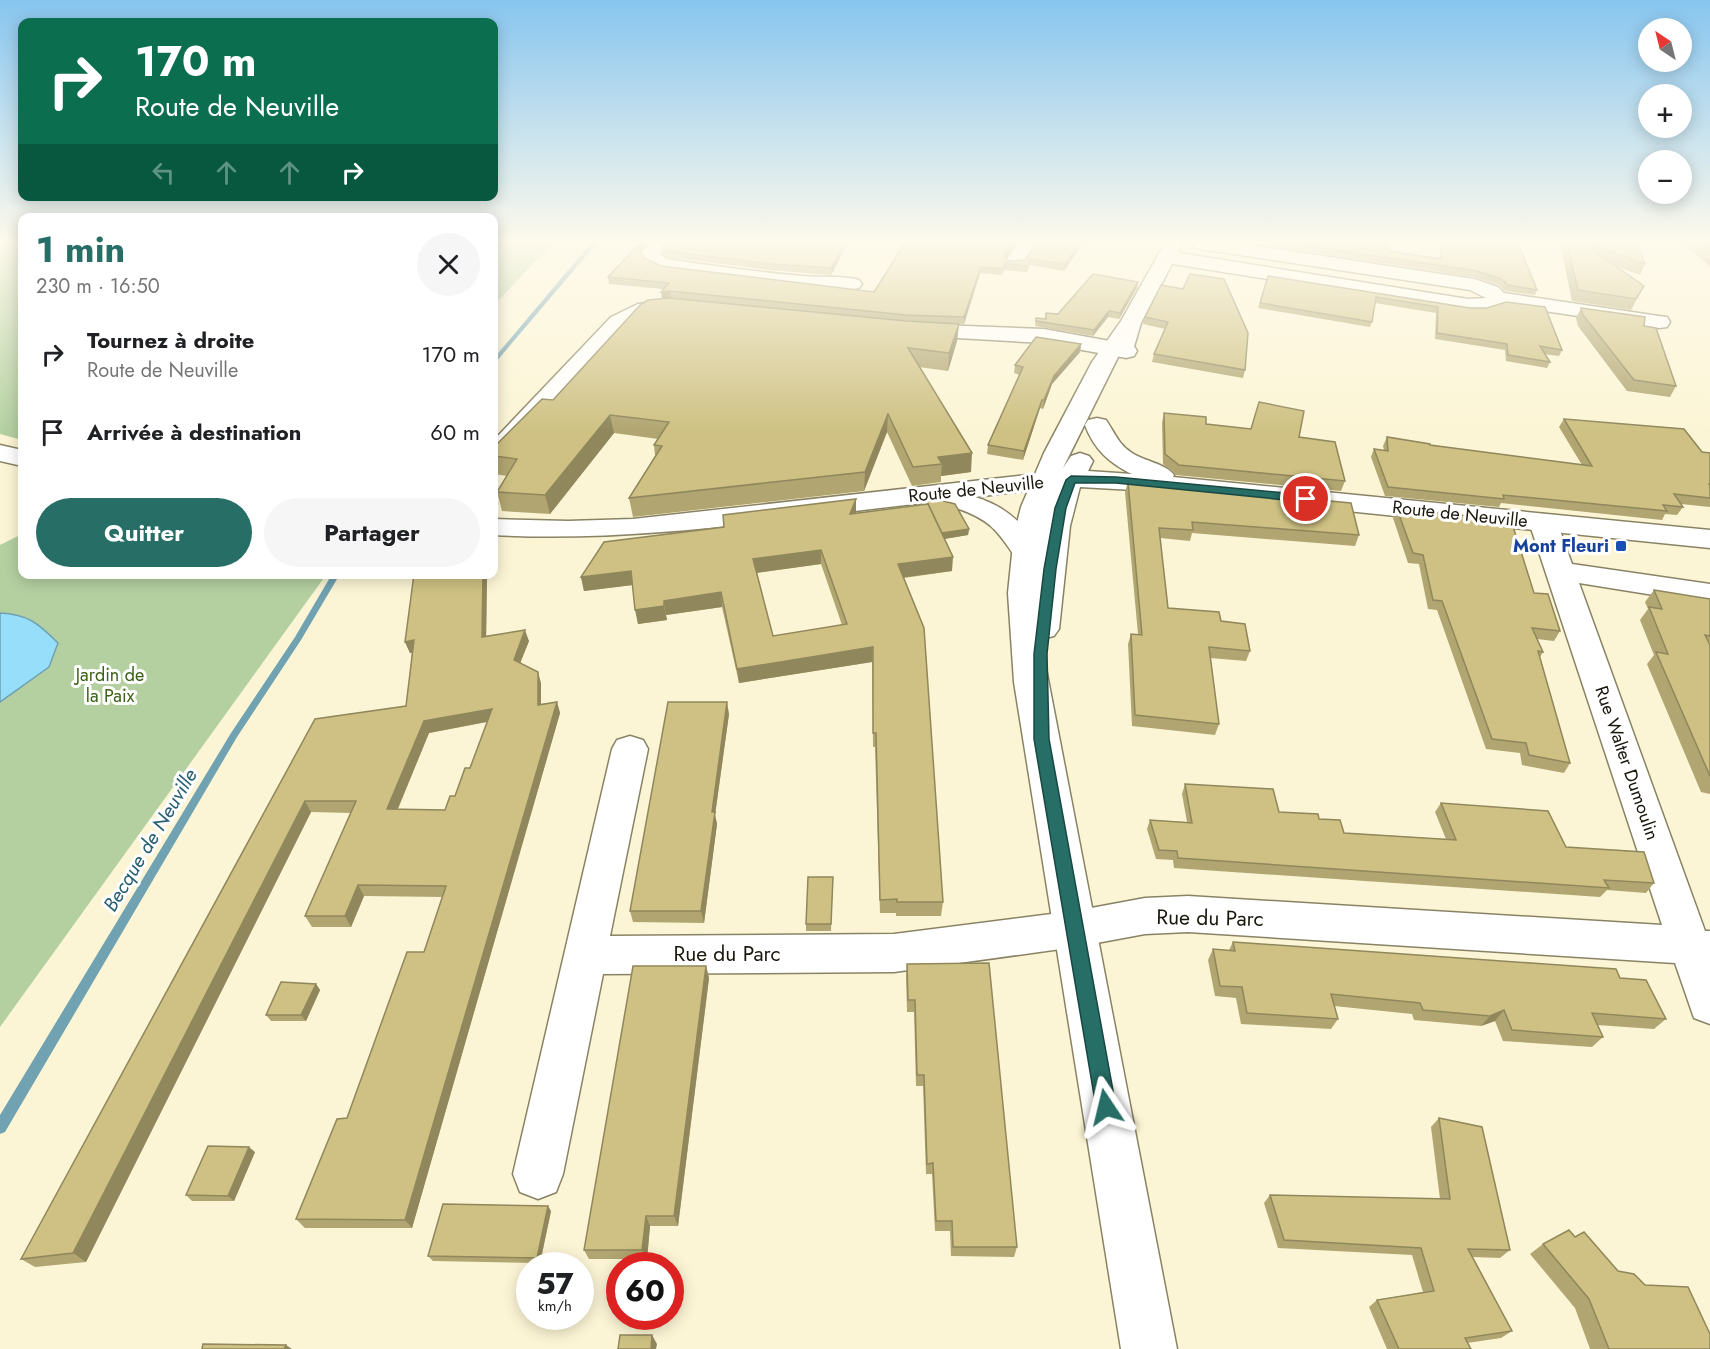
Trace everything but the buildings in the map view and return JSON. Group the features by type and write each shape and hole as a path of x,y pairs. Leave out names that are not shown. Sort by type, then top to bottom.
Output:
{"street":[{"path":"498,449 624,318 640,310 660,306 694,308"},
{"path":"1041,739 1039,671 1056,526 1058,480 1139,306"},
{"path":"1551,306 1659,322"},
{"path":"894,329 1044,336 1119,350"},
{"path":"1119,350 1125,363 1097,425 1058,480 1035,507 1026,552 1025,612 1028,676 1149,1349"},
{"path":"1097,425 1104,444 1125,460 1177,480 1236,492"},
{"path":"0,453 18,457"},
{"name":"Route de Neuville","path":"498,527 568,529 633,527 1058,480 1116,480 1710,539"},
{"path":"902,497 947,499 978,507 1005,522 1015,531 1026,552"},
{"name":"Rue Walter Dumoulin","path":"1543,522 1700,948 1710,1004"},
{"path":"1560,571 1710,594"},
{"path":"538,1174 630,749"},
{"name":"Rue du Parc","path":"587,955 894,953 1075,929 1145,916 1188,914 1700,948"}],"green space":[{"path":"0,306 18,306 18,439 0,434"},
{"name":"Jardin de la Paix","path":"18,536 18,579 323,579 0,1027 0,545"}],"water":[{"path":"0,613 18,615 32,621 58,643 49,667 0,702"}],"waterway":[{"name":"Becque de Neuville","path":"498,356 541,306"},
{"name":"Becque de Neuville","path":"0,1127 234,735 298,638 333,579"}],"place":[{"name":"Mont Fleuri","path":"1621,546"}],"route":[{"path":"1106,1107 1041,739 1039,671 1050,569 1060,508 1071,480 1091,479 1165,484 1306,499"}]}
